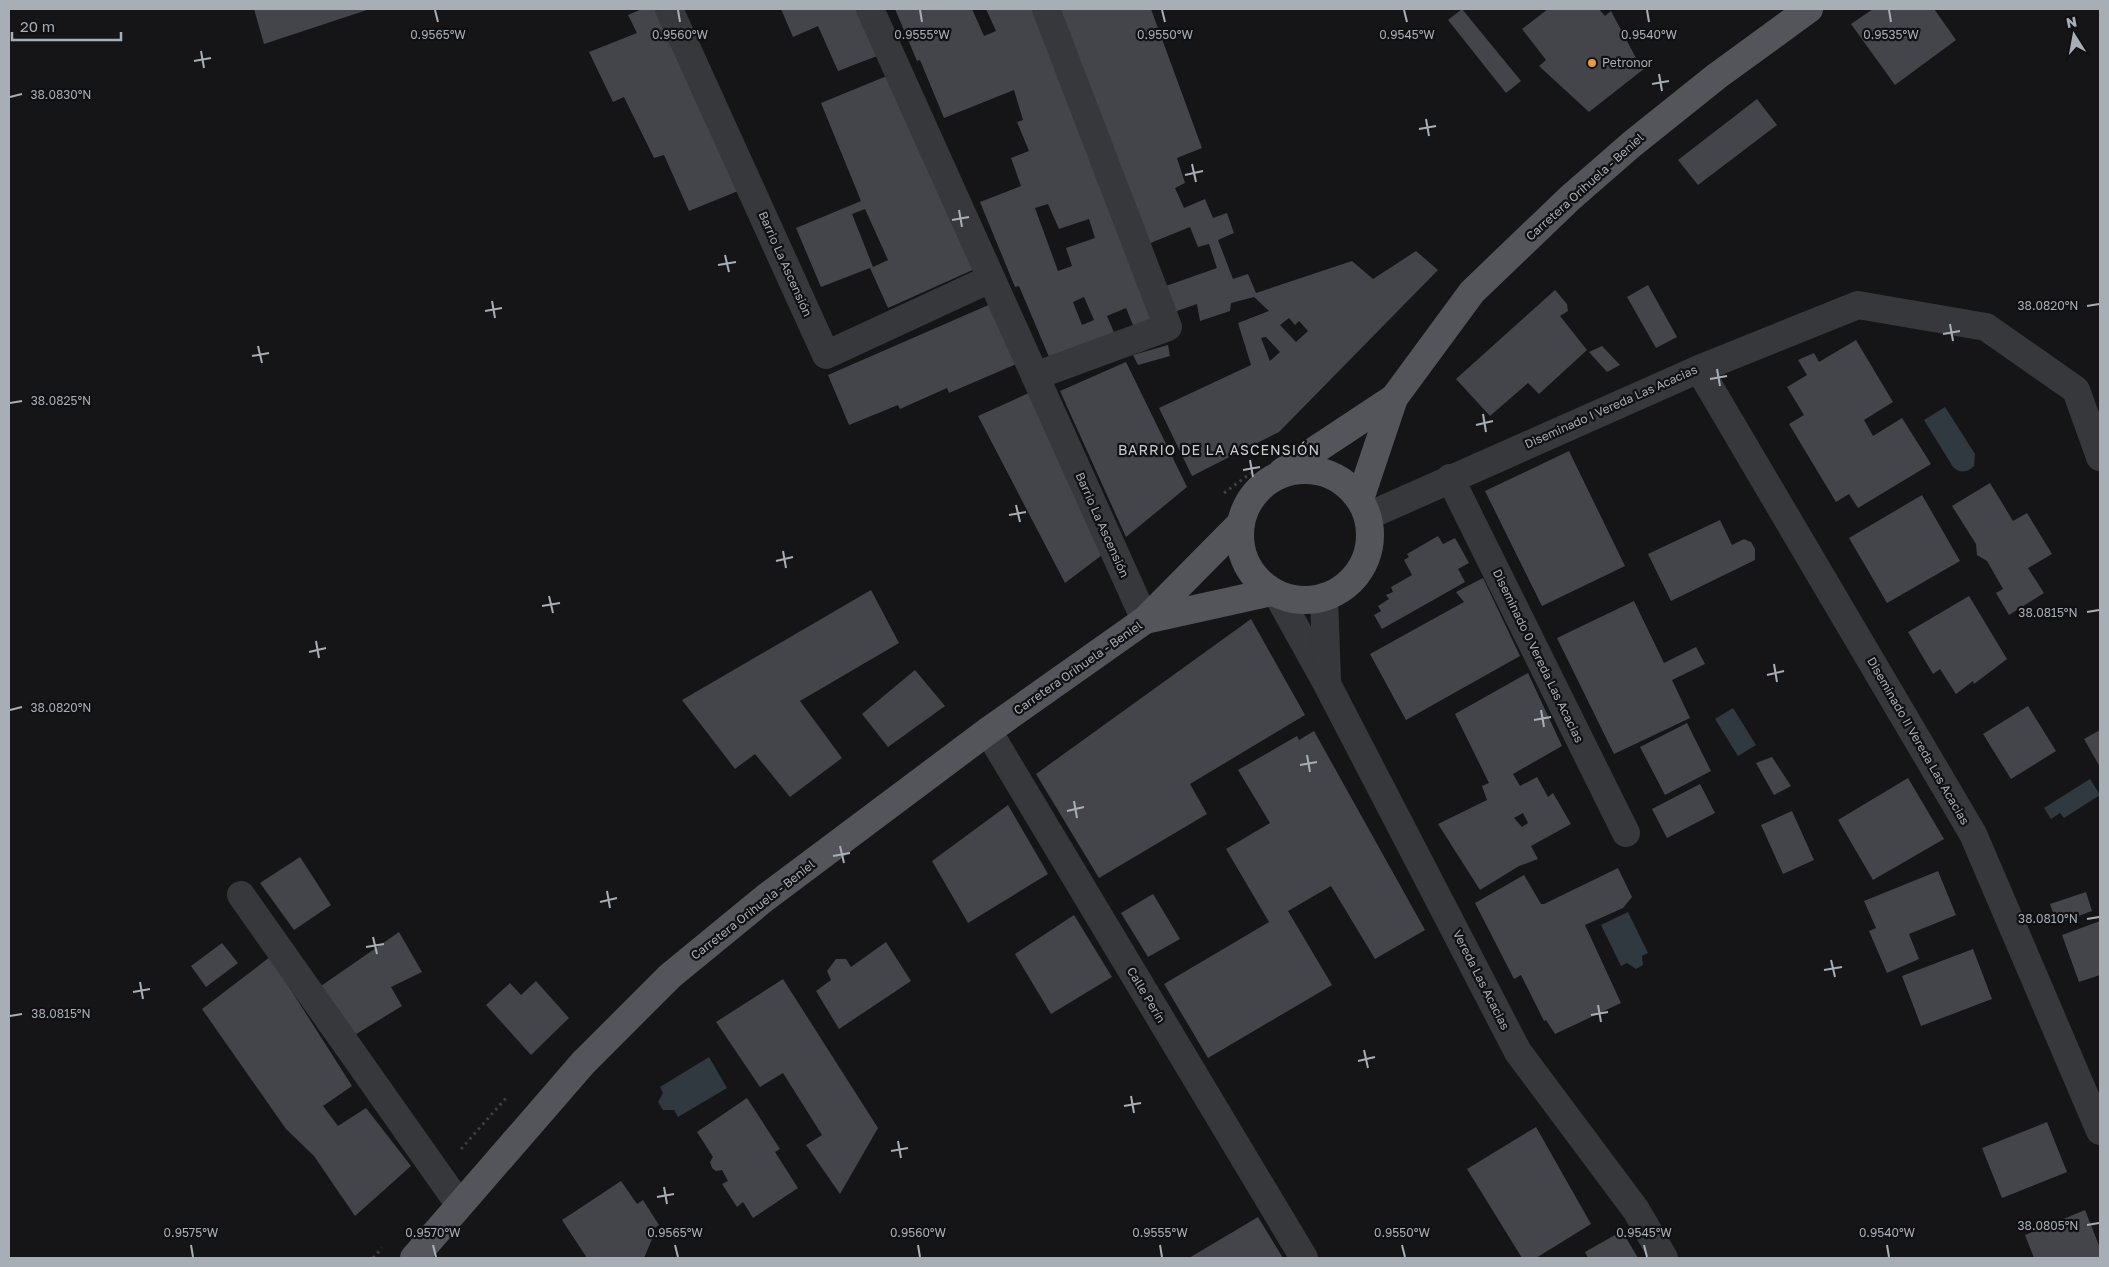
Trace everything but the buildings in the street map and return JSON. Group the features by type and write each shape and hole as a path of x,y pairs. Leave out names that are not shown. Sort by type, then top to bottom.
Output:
{"main road":[{"name":"Carretera Orihuela - Beniel","path":"1364,508 1394,398 1472,292 1570,198 1632,144 1717,76 1809,9"},
{"name":"Carretera Orihuela - Beniel","path":"1263,474 1394,398"},
{"path":"1309,470 1330,474 1347,484 1364,508 1370,536 1367,556 1357,574 1342,588 1324,597 1308,600 1292,599 1275,593 1256,579 1245,562 1240,543 1240,523 1263,474 1309,470"},
{"name":"Carretera Orihuela - Beniel","path":"414,1258 583,1063 670,976 765,898 988,731 1145,620 1240,523"},
{"name":"Carretera Orihuela - Beniel","path":"1145,620 1275,593"}],"street":[{"name":"Barrio La Ascensión","path":"669,9 826,356 990,280"},
{"name":"Barrio La Ascensión","path":"870,9 990,280 1145,620"},
{"path":"1035,376 1168,327 1046,9"},
{"name":"Diseminado I Vereda Las Acacias","path":"1364,508 1450,478 1698,369 1858,305 1986,328 2076,390 2100,457"},
{"name":"Diseminado II Vereda Las Acacias","path":"1698,369 1973,834 2100,1131"},
{"name":"Diseminado 0 Vereda Las Acacias","path":"1450,478 1626,833"},
{"name":"Vereda Las Acacias","path":"1275,593 1327,684 1518,1052 1636,1210 1664,1258"},
{"name":"Vereda Las Acacias","path":"1324,597 1327,684"},
{"name":"Calle Perín","path":"988,731 1304,1258"},
{"path":"241,895 459,1204"}],"path":[{"path":"1217,500 1263,474"},
{"path":"438,1174 510,1093"},
{"path":"373,1258 386,1244"}],"shaded area":[{"path":"1945,407 1975,454 1974,466 1967,471 1958,471 1953,467 1924,420"},
{"path":"1733,708 1756,745 1738,756 1715,719"},
{"path":"2090,779 2100,795 2064,818 2060,813 2051,819 2044,808"},
{"path":"1628,912 1648,953 1642,956 1643,965 1636,969 1627,963 1621,966 1601,925"},
{"path":"709,1057 727,1088 678,1117 674,1110 663,1110 658,1102 663,1093 660,1087"}],"place":[{"name":"Petronor","path":"1592,63"}],"district":[{"name":"BARRIO DE LA ASCENSIÓN","path":"1219,450"}]}
